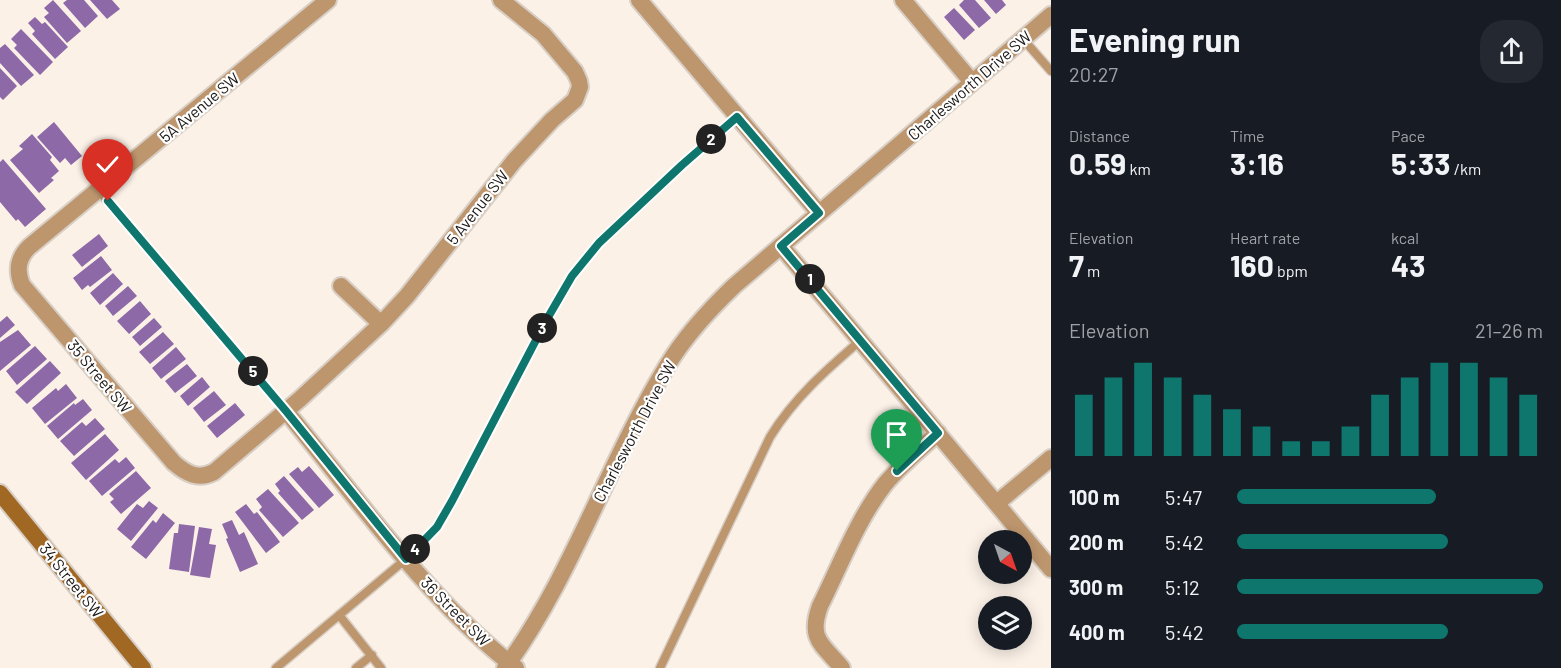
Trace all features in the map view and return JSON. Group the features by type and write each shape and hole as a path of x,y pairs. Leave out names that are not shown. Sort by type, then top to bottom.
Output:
{"main road":[{"name":"34 Street SW","path":"0,493 143,668"}],"street":[{"name":"5A Avenue SW","path":"19,262 29,247 328,0"},
{"name":"5 Avenue SW","path":"198,477 214,472 286,411 381,324 407,296 514,161 578,95 579,81 564,58 527,19 501,0"},
{"path":"639,0 819,213"},
{"path":"903,0 972,82"},
{"name":"Charlesworth Drive SW","path":"510,666 552,594 617,458 668,365 697,324 781,246 1051,15"},
{"path":"781,246 1051,569"},
{"name":"35 Street SW","path":"19,262 18,276 22,285 174,463 189,474 198,477"},
{"path":"340,286 381,324"},
{"name":"36 Street SW","path":"286,411 406,559 461,619 510,666"},
{"path":"842,668 818,639 814,628 820,606 874,500 897,471 938,433"},
{"path":"997,503 1051,458"}],"lane":[{"path":"1023,39 1051,71"},
{"path":"278,667 406,559 437,527 572,276 599,243 737,117"},
{"path":"99,191 286,411"},
{"path":"660,668 770,437 784,413 801,394 861,340"},
{"path":"339,615 381,668"},
{"path":"356,668 372,655"}],"building":[{"path":"53,0 81,31 67,43 44,17 49,13 44,8"},
{"path":"67,0 84,0 98,16 85,28 63,3"},
{"path":"90,0 112,0 120,9 107,19"},
{"path":"964,0 975,0 991,18 979,28 959,5"},
{"path":"984,0 1002,0 1006,5 996,14"},
{"path":"954,8 975,30 964,40 944,17"},
{"path":"35,17 42,24 45,22 68,47 55,59 32,34 35,31 28,23"},
{"path":"21,29 53,62 40,75 14,48 17,45 11,39"},
{"path":"5,44 34,75 21,86 0,63 0,48"},
{"path":"0,68 17,86 3,100 0,97"},
{"path":"54,122 82,156 71,165 65,158 60,163 37,137"},
{"path":"32,134 52,157 50,160 59,171 51,178 54,180 39,193 10,160 23,149 19,146"},
{"path":"3,159 46,209 25,227 18,219 16,221 0,202 0,162"},
{"path":"99,234 108,246 82,267 72,255"},
{"path":"101,256 112,270 90,287 88,285 82,290 73,278"},
{"path":"113,273 123,284 100,305 90,293"},
{"path":"128,286 137,296 113,316 105,306"},
{"path":"140,301 151,314 129,334 117,321"},
{"path":"7,316 15,325 0,338 0,322"},
{"path":"154,318 162,327 140,346 132,337"},
{"path":"18,330 31,345 0,371 0,342"},
{"path":"163,332 174,344 150,364 139,352"},
{"path":"35,346 47,359 17,385 6,371"},
{"path":"176,347 186,359 161,379 152,368"},
{"path":"50,361 61,373 27,404 15,392"},
{"path":"187,364 197,376 175,393 165,381"},
{"path":"202,377 210,387 188,406 180,396"},
{"path":"66,384 77,398 45,424 32,408 56,388 58,391"},
{"path":"214,391 226,405 204,422 193,408"},
{"path":"83,399 92,410 58,439 47,426 74,403 75,405"},
{"path":"235,403 245,415 217,438 207,426"},
{"path":"95,418 105,429 74,456 60,441 82,422 86,426"},
{"path":"105,434 119,450 86,480 71,463"},
{"path":"126,457 135,468 102,496 89,481 115,459 119,463"},
{"path":"309,466 334,495 319,508 289,474 298,467 302,472"},
{"path":"136,471 151,488 121,514 110,502 114,499 109,494"},
{"path":"284,476 314,510 302,520 278,493 280,491 275,484"},
{"path":"268,489 299,523 283,537 259,510 262,507 256,499"},
{"path":"149,501 158,508 131,541 117,529 137,504 143,508"},
{"path":"246,504 254,514 257,512 280,542 266,553 235,512"},
{"path":"163,513 175,523 146,559 131,547 153,520 156,523"},
{"path":"232,520 239,535 244,532 258,564 240,572 222,524"},
{"path":"179,524 195,526 189,572 169,569 174,533 178,533"},
{"path":"199,527 212,529 209,544 216,545 210,578 190,575"}],"route":[{"path":"108,201 286,411 406,559 437,527 572,276 599,243 737,117 819,213 781,246 938,433 897,471"}]}
